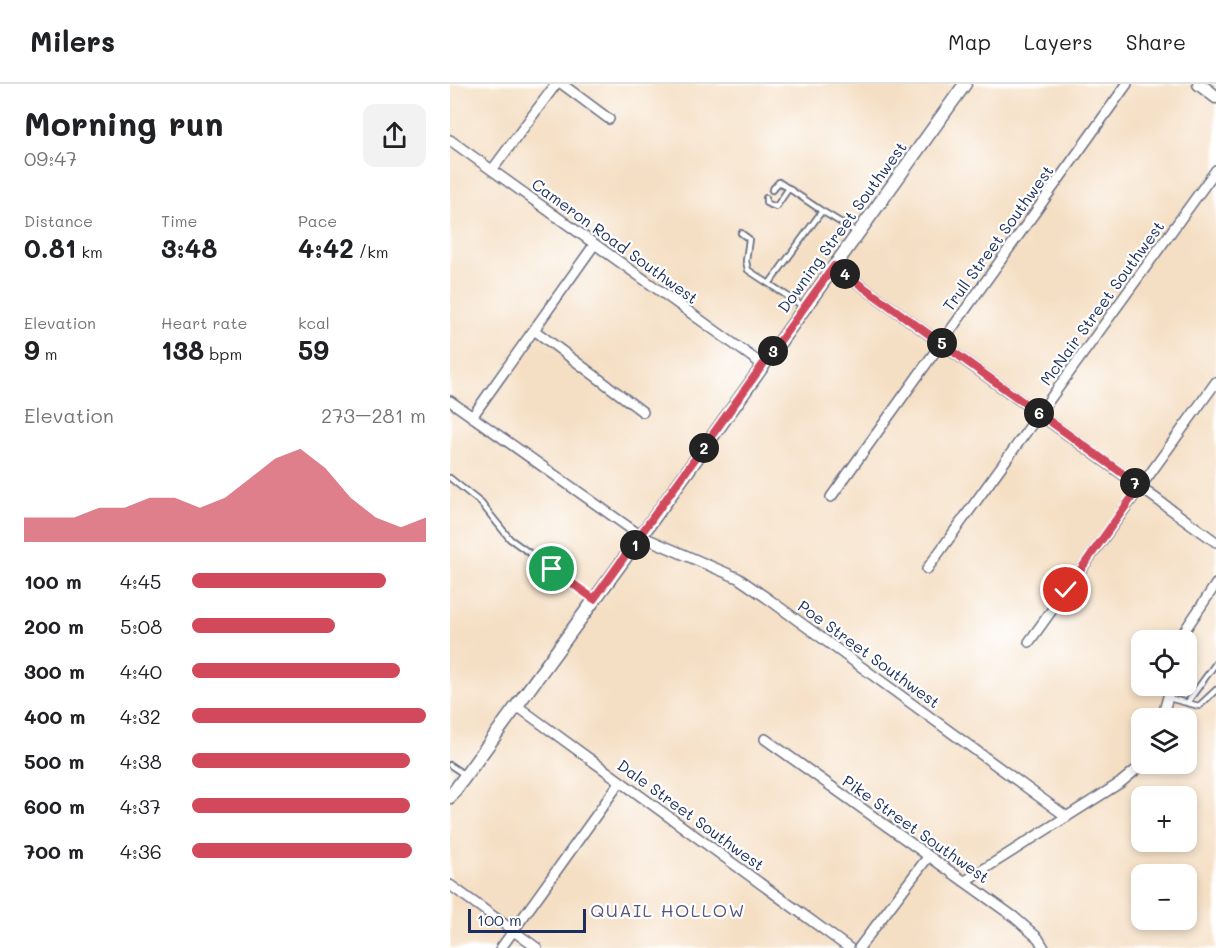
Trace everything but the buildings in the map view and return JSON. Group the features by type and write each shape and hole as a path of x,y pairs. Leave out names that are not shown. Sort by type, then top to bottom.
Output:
{"street":[{"path":"492,170 556,84"},
{"path":"562,84 609,119"},
{"name":"Downing Street Southwest","path":"450,797 641,536 965,84"},
{"name":"Trull Street Southwest","path":"831,497 1127,84"},
{"path":"1199,84 1216,97"},
{"name":"Cameron Road Southwest","path":"450,140 763,365"},
{"name":"McNair Street Southwest","path":"927,569 1216,170"},
{"path":"472,417 594,245"},
{"path":"834,266 1216,542"},
{"path":"534,330 643,412"},
{"path":"1029,642 1216,382"},
{"name":"Poe Street Southwest","path":"450,401 641,536 738,578 1066,817"},
{"path":"1186,630 1216,584"},
{"path":"1165,708 1168,698"},
{"name":"Dale Street Southwest","path":"517,706 849,948"},
{"name":"Pike Street Southwest","path":"765,739 928,857 965,881 1038,938 1044,948"},
{"path":"965,881 1131,774"},
{"path":"501,948 620,782"},
{"path":"859,948 928,857"},
{"path":"450,885 537,948"}],"lane":[{"path":"772,190 779,182 858,233"},
{"path":"766,198 766,204 776,207 789,188"},
{"path":"769,284 822,211"},
{"path":"741,233 749,239 746,261 748,270 804,307"},
{"path":"450,478 481,503 510,539 594,599"},
{"path":"1187,703 1216,663"},
{"path":"1168,698 1203,705 1214,698 1216,690"},
{"path":"450,765 466,776"}],"district":[{"name":"QUAIL HOLLOW","path":"668,911"}],"route":[{"path":"552,569 594,599 834,266 1140,486 1066,590"}]}
